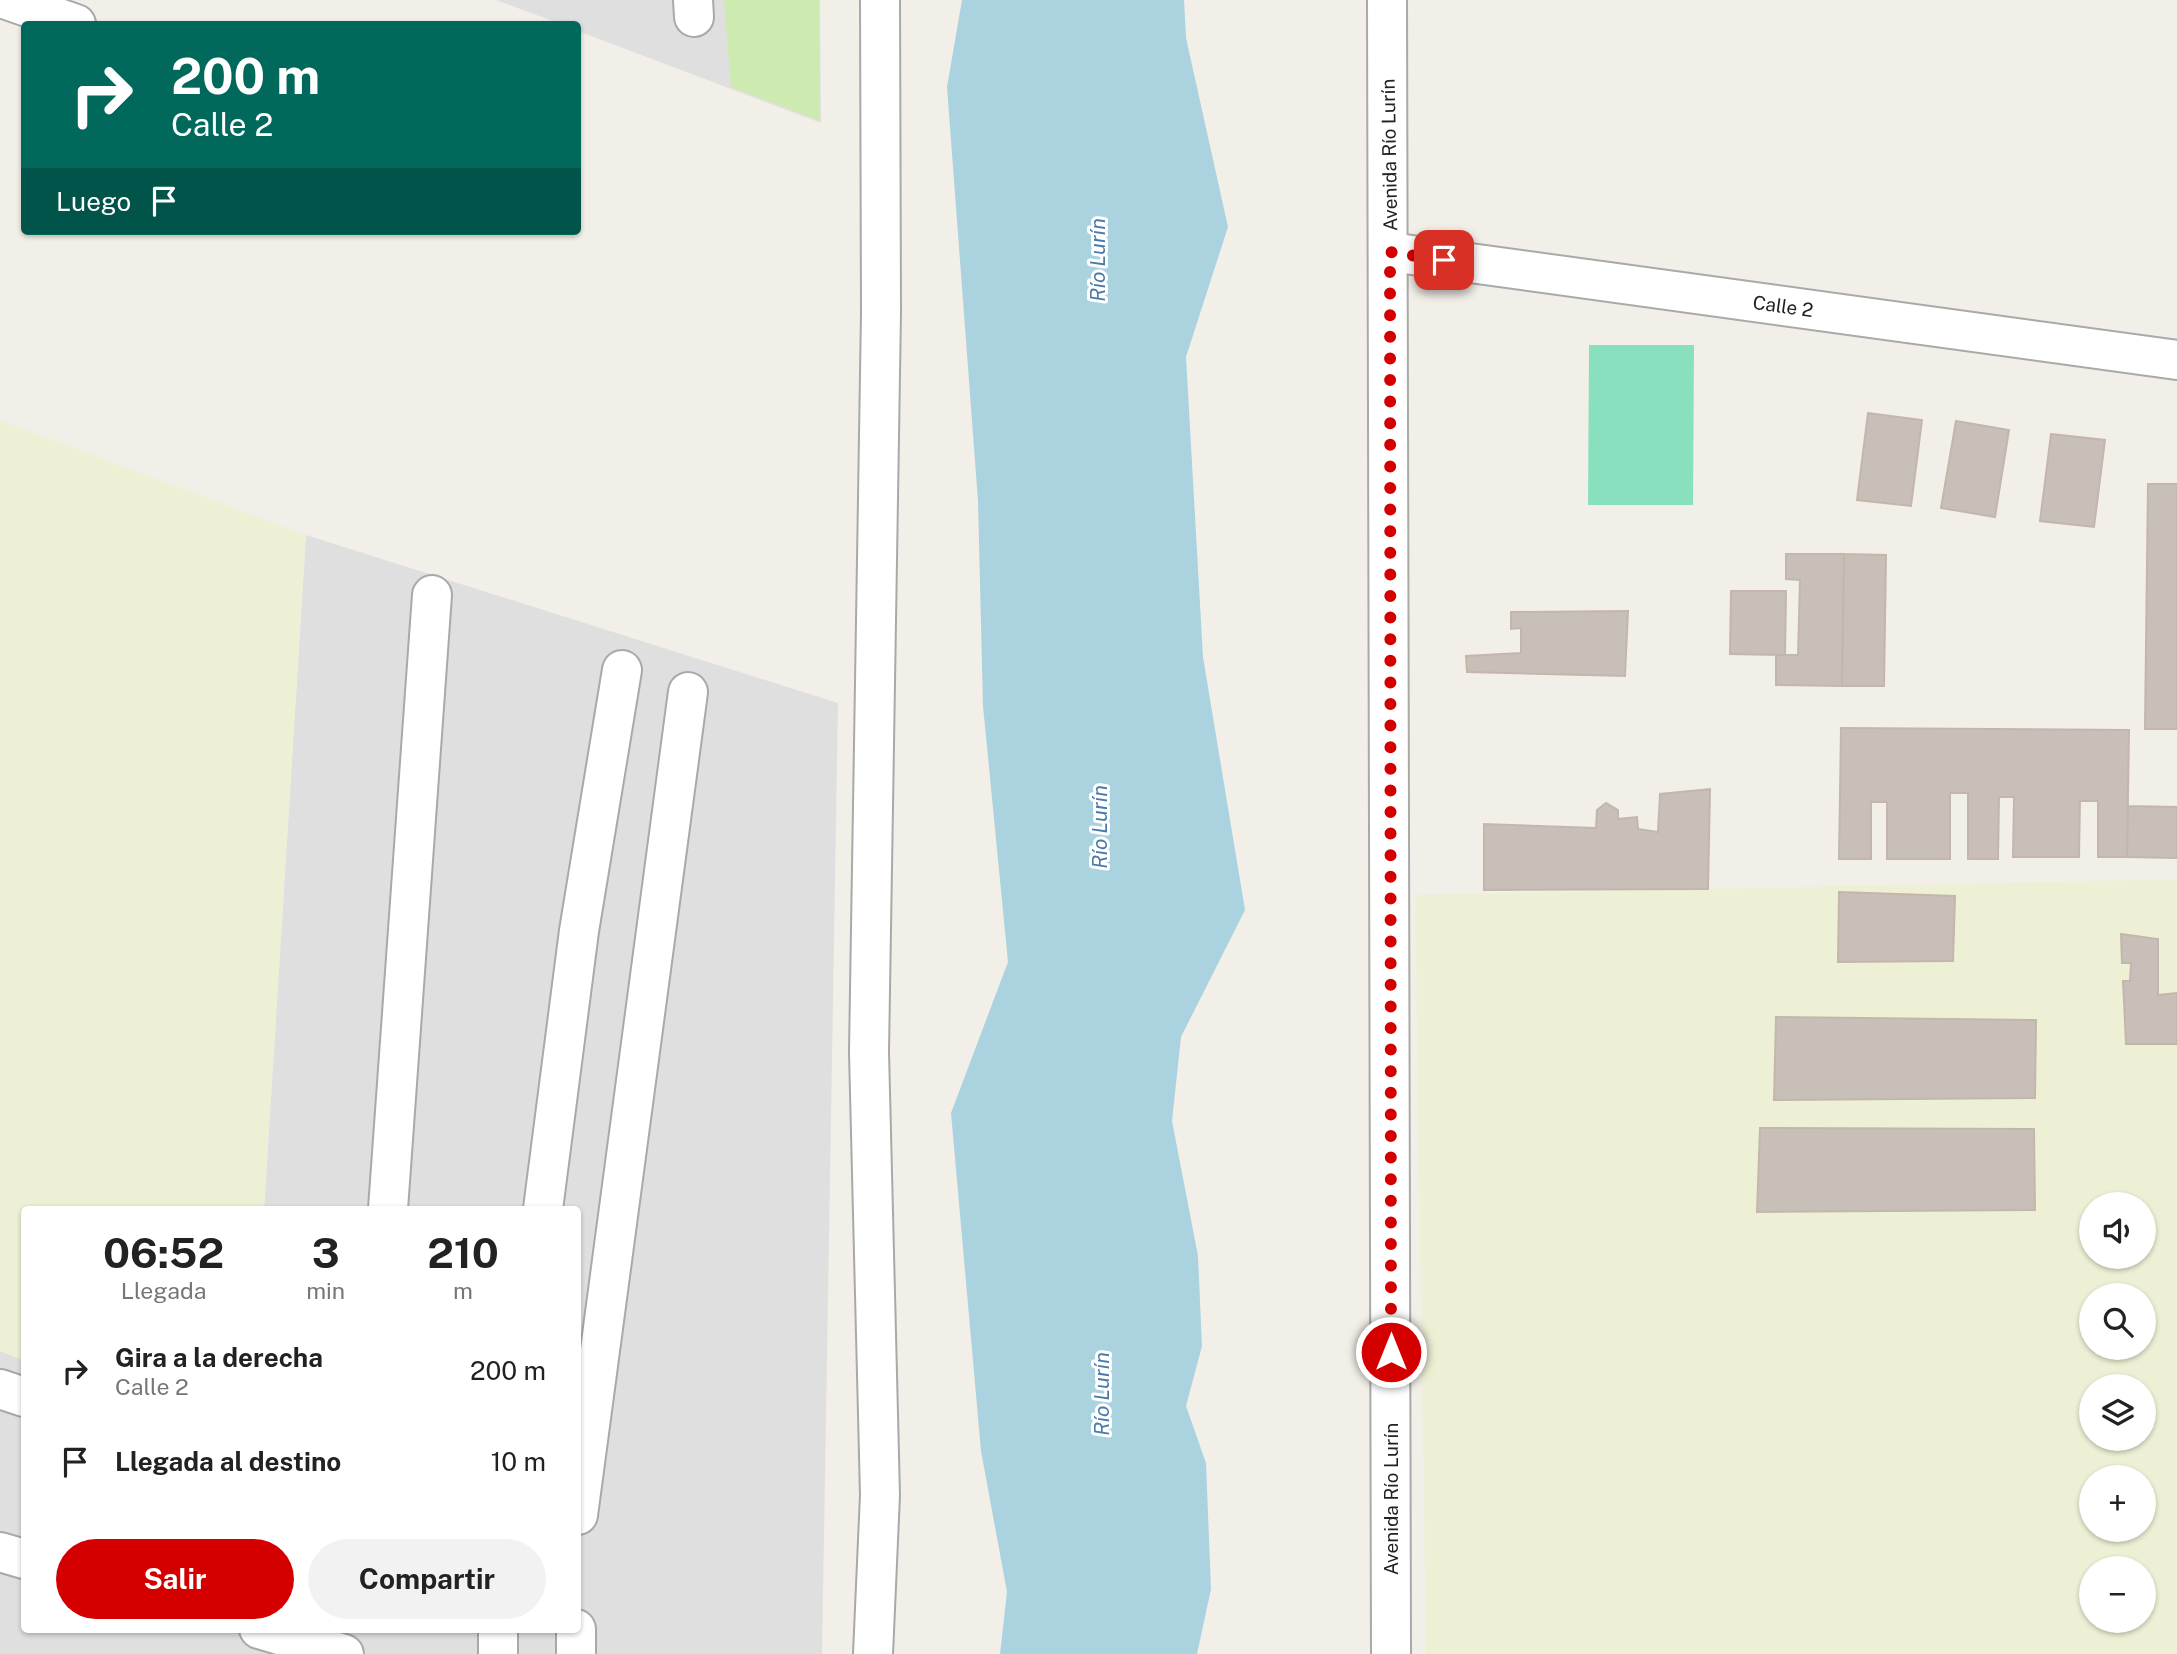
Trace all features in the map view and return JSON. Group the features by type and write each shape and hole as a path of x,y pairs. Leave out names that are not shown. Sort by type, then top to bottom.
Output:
{"street":[{"path":"7,0 67,21"},
{"path":"873,1654 880,1495 869,1052 881,313 880,0"},
{"name":"Avenida Río Lurín","path":"1387,0 1390,252 1391,1654"},
{"name":"Calle 2","path":"1390,252 2177,360"},
{"path":"388,1206 432,595"},
{"path":"543,1206 579,931 622,670"},
{"path":"581,1493 688,692"},
{"path":"0,1389 21,1396"},
{"path":"0,1552 21,1558"},
{"path":"273,1633 344,1654"},
{"path":"498,1633 498,1654"},
{"path":"576,1633 576,1654"}],"shaded area":[{"path":"496,0 820,0 821,123 581,32 581,21 553,21"},
{"path":"306,535 838,703 822,1654 0,1654 0,1351 21,1359 21,1633 581,1633 581,1206 264,1206"}],"green space":[{"path":"724,0 819,0 820,121 731,87"},
{"path":"1589,345 1694,345 1693,505 1588,505"},
{"path":"0,420 306,535 264,1206 21,1206 21,1359 0,1351"},
{"path":"2177,879 2177,1654 1426,1654 1415,895"}],"water":[{"name":"Río Lurín","path":"962,0 1184,0 1186,38 1228,227 1186,357 1203,657 1245,910 1181,1037 1172,1121 1198,1256 1202,1346 1186,1406 1206,1463 1211,1589 1197,1654 1000,1654 1007,1592 981,1451 951,1113 1008,962 983,706 978,501 947,87"}],"building":[{"path":"1868,413 1922,420 1911,506 1857,500"},
{"path":"1956,421 2009,430 1995,517 1941,508"},
{"path":"2051,434 2105,440 2094,527 2040,521"},
{"path":"2148,484 2177,484 2177,729 2145,729"},
{"path":"1786,554 1844,554 1842,686 1776,685 1776,655 1798,655 1800,580 1786,579"},
{"path":"1844,554 1886,555 1884,686 1842,686"},
{"path":"1731,591 1786,591 1785,655 1730,654"},
{"path":"1628,611 1625,676 1467,672 1466,656 1521,653 1521,628 1511,629 1511,612"},
{"path":"1841,728 2129,730 2127,857 2098,857 2098,801 2080,801 2079,857 2013,857 2014,797 1999,797 1998,859 1968,859 1968,793 1950,793 1950,859 1887,859 1887,802 1871,802 1871,859 1839,859"},
{"path":"1710,789 1708,889 1484,890 1484,824 1596,828 1597,810 1606,803 1618,810 1618,819 1637,817 1638,829 1658,832 1660,794"},
{"path":"2128,806 2177,807 2177,858 2127,857"},
{"path":"1839,892 1955,896 1953,961 1838,962"},
{"path":"2121,934 2158,939 2158,995 2177,993 2177,1044 2126,1044 2123,981 2130,981 2131,963 2122,963"},
{"path":"1776,1017 2036,1020 2035,1098 1774,1100"},
{"path":"1760,1128 2034,1129 2035,1210 1757,1212"}],"route":[{"path":"1391,1352 1390,252 1444,260"}]}
